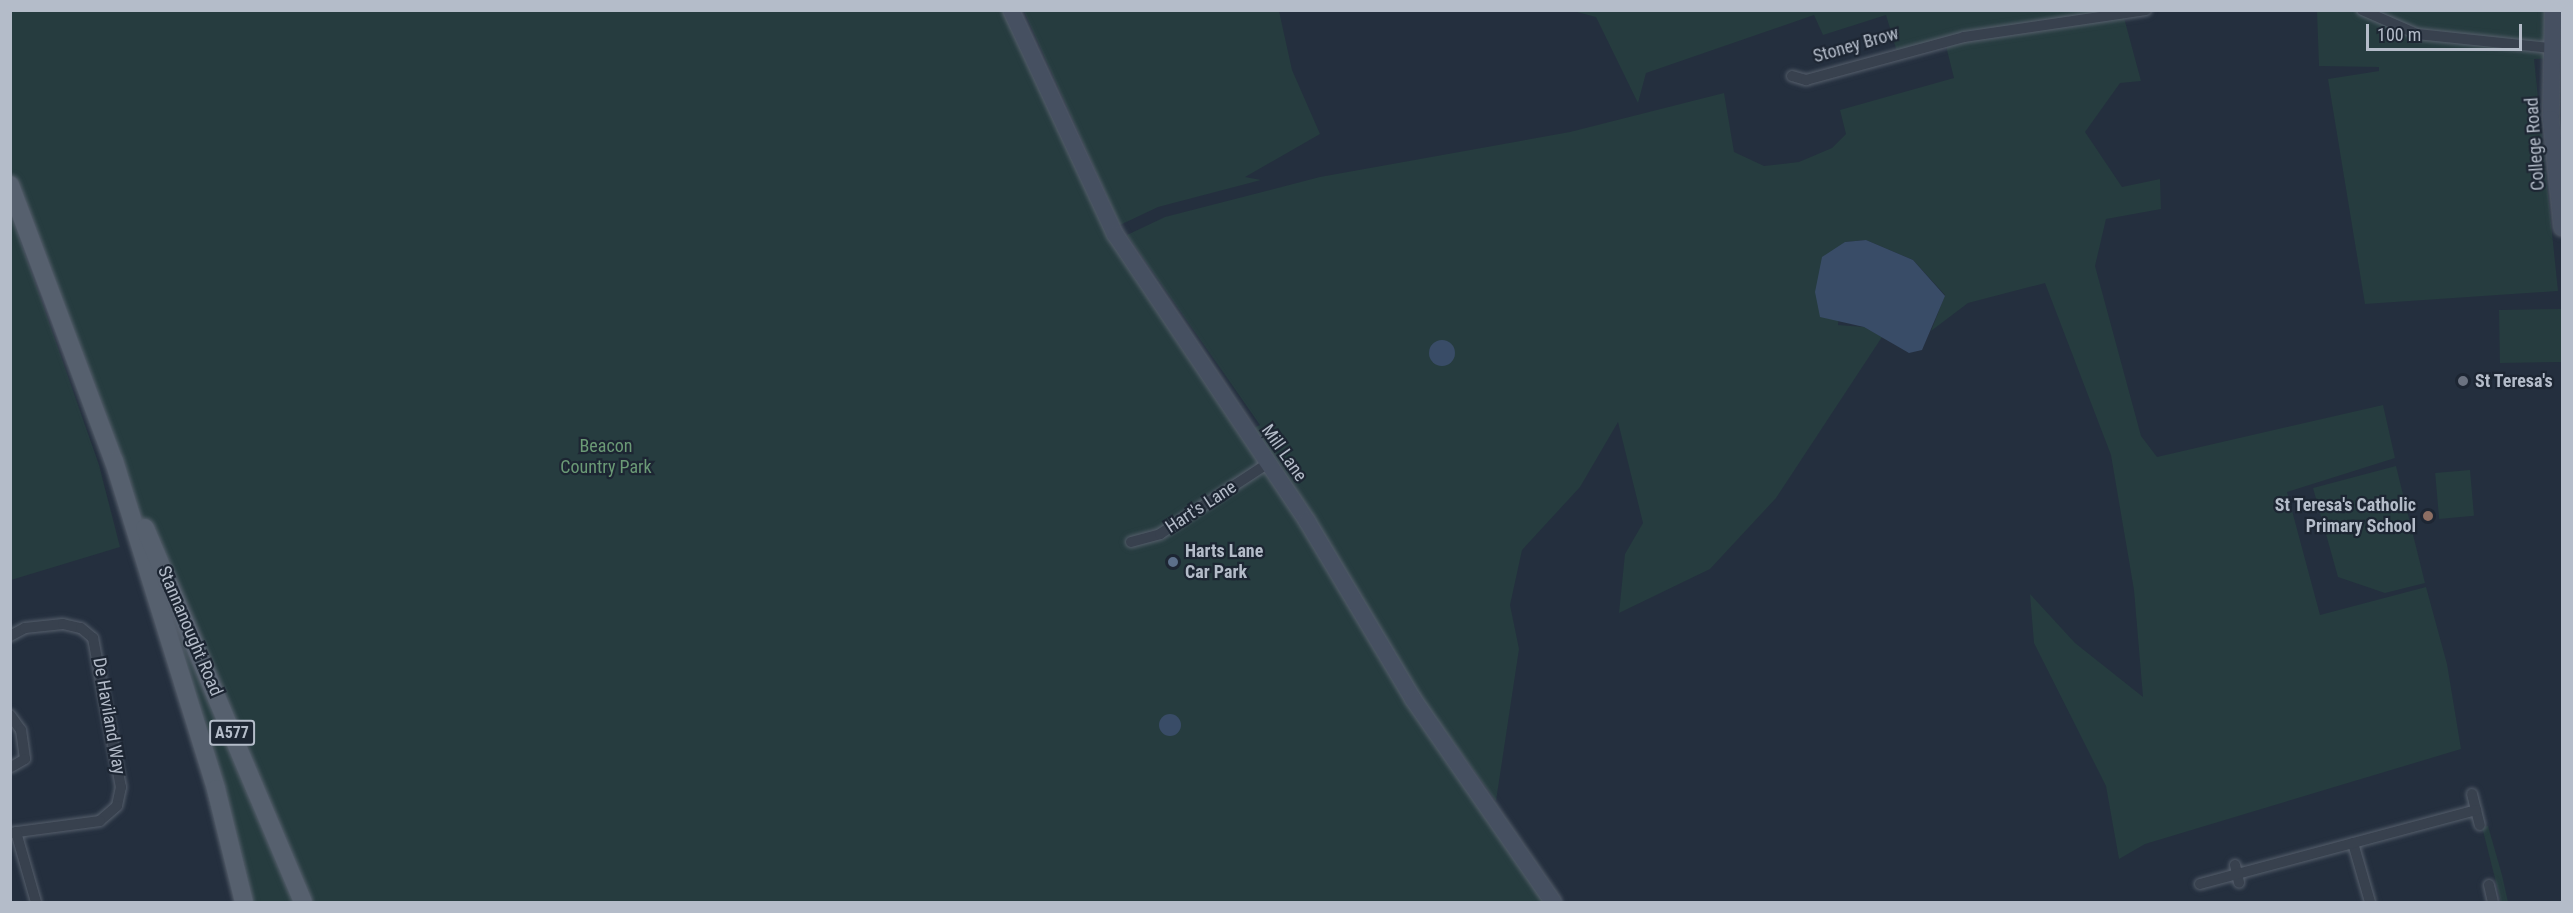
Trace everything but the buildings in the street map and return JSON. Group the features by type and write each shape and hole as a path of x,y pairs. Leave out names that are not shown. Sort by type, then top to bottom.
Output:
{"main road":[{"name":"Stannanought Road","path":"10,185 114,461 216,789 244,903"},
{"name":"Stannanought Road","path":"114,461 185,615 303,903"}],"street":[{"name":"Mill Lane","path":"1011,10 1115,234 1267,464 1413,699 1553,903"},
{"name":"Stoney Brow","path":"1792,76 1806,80 1964,37 2146,10"},
{"path":"2362,10 2417,34 2551,53 2553,10"},
{"name":"College Road","path":"2551,53 2551,119 2562,227"},
{"name":"Hart's Lane","path":"1131,542 1160,534 1267,464"},
{"name":"De Haviland Way","path":"10,636 25,628 63,624 81,628 93,639 121,787 117,806 100,821 13,833"},
{"path":"10,716 21,730 25,759 11,767"},
{"path":"2472,794 2480,825"},
{"path":"2200,884 2476,810"},
{"path":"13,833 36,903"},
{"path":"2353,843 2370,903"},
{"path":"2489,885 2490,902"}],"green space":[{"name":"Beacon Country Park","path":"11,11 1011,11 1115,234 1553,902 303,902 114,461 11,185"},
{"path":"1024,11 1279,11 1292,70 1320,134 1245,177 1261,180 1158,207 1120,225"},
{"path":"1573,11 2146,11 2123,14 2141,81 2120,83 2085,132 2122,187 2160,179 2161,209 2106,219 2095,266 2141,436 2157,457 2383,405 2395,458 2287,492 2320,615 2426,587 2447,664 2461,749 2145,844 2119,859 2106,786 2034,643 2030,594 2075,643 2143,697 2134,590 2111,455 2045,283 1968,303 1931,331 1945,295 1913,260 1866,240 1845,242 1838,325 1864,327 1882,337 1776,498 1710,569 1619,613 1625,554 1643,523 1618,422 1580,487 1522,550 1510,605 1519,649 1496,801 1419,695 1252,429 1260,425 1127,235 1165,217 1320,177 1570,132 1724,93 1734,152 1764,166 1799,162 1832,148 1846,134 1840,110 1954,78 1945,42 1897,52 1886,15 1823,35 1814,15 1646,73 1638,103 1596,17"},
{"path":"2317,11 2553,11 2551,58 2534,59 2558,291 2365,304 2328,79 2379,71 2379,67 2319,66"},
{"path":"10,211 99,465 120,547 11,580"},
{"path":"2561,309 2562,362 2500,363 2499,310"},
{"path":"2396,466 2425,583 2385,593 2338,577 2313,488"},
{"path":"2470,470 2474,516 2439,519 2435,473"},
{"path":"155,567 297,902 252,902"},
{"path":"2488,826 2508,902 2501,902 2482,827"}],"water":[{"path":"1866,240 1913,260 1945,296 1922,350 1909,353 1864,327 1820,317 1815,292 1822,257 1845,242"},
{"path":"1442,340 1451,344 1455,353 1451,362 1442,366 1433,362 1429,353 1433,344"},
{"path":"1166,714 1174,714 1181,721 1181,729 1174,736 1166,736 1159,729 1159,721"}],"place":[{"name":"St Teresa's","path":"2463,381"},
{"name":"St Teresa's Catholic Primary School","path":"2428,516"},
{"name":"Harts Lane Car Park","path":"1173,562"}]}
